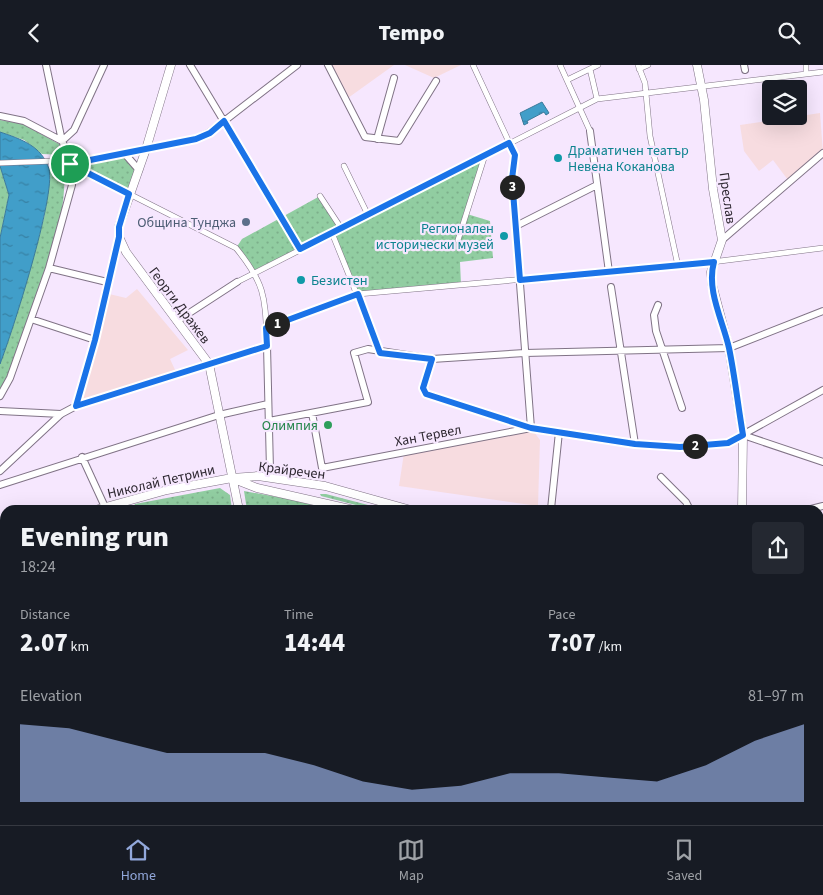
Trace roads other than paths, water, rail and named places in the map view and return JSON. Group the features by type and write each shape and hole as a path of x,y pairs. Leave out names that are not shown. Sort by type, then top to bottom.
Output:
{"street":[{"path":"0,395 10,378 49,268 72,185 70,164 62,141 46,65"},
{"path":"62,141 74,130 104,65"},
{"path":"76,406 95,340 119,237 119,227 146,149 171,65"},
{"path":"190,65 300,249"},
{"path":"70,164 196,139 210,133 296,65"},
{"path":"328,65 366,137 377,139 399,141 436,81"},
{"path":"432,359 423,388 426,394 531,428 512,179 515,155 473,65"},
{"path":"560,65 590,131 609,272"},
{"path":"567,80 598,65"},
{"path":"648,65 638,67 645,83 650,136 678,266"},
{"name":"Преслав","path":"696,65 702,87 713,189 722,240 711,273 712,284 729,348 743,435 742,505"},
{"path":"806,65 806,74"},
{"path":"745,67 747,81"},
{"path":"590,69 597,99"},
{"path":"177,321 255,272 597,99 823,72"},
{"path":"377,139 394,78"},
{"path":"0,116 24,121 62,141"},
{"path":"722,240 823,153"},
{"path":"125,154 139,170"},
{"path":"458,240 485,155"},
{"path":"0,163 55,161 70,164 236,248 255,272 265,301 270,470"},
{"path":"344,166 368,215"},
{"path":"516,226 598,185"},
{"path":"320,196 341,228"},
{"path":"332,233 380,353"},
{"name":"Георги Дражев","path":"119,237 126,252 209,364 238,505"},
{"path":"266,328 358,294 678,266 823,249"},
{"path":"49,268 107,283"},
{"path":"611,287 635,444"},
{"path":"658,305 654,315 656,331 682,408"},
{"path":"269,421 368,402 354,353 368,349 380,353 432,359 526,353 729,348 823,311"},
{"path":"31,319 95,340"},
{"path":"0,471 61,414 76,406 267,346"},
{"name":"Хан Тервел","path":"312,413 322,468 531,428 635,444 680,447 728,443 823,390"},
{"path":"0,485 82,457 199,421 268,403"},
{"path":"0,411 61,414"},
{"path":"554,505 559,432"},
{"path":"743,435 823,462"},
{"path":"82,457 104,505"},
{"name":"Крайречен","path":"232,478 258,476 325,486 393,505"},
{"path":"660,477 688,505"},
{"name":"Николай Петрини","path":"112,505 167,490 232,478"},
{"name":"Крайречен","path":"232,478 257,488 332,505"}],"water":[{"path":"542,102 549,113 546,115 544,112 527,121 528,123 524,125 520,113"},
{"path":"0,132 16,137 36,149 46,161 49,169 49,184 46,207 32,265 0,364 0,238 9,195 0,166"}],"place":[{"name":"Драматичен театър Невена Коканова","path":"558,158"},
{"name":"Община Тунджа","path":"246,222"},
{"name":"Регионален исторически музей","path":"504,236"},
{"name":"Безистен","path":"301,280"},
{"name":"Олимпия","path":"328,425"}]}
